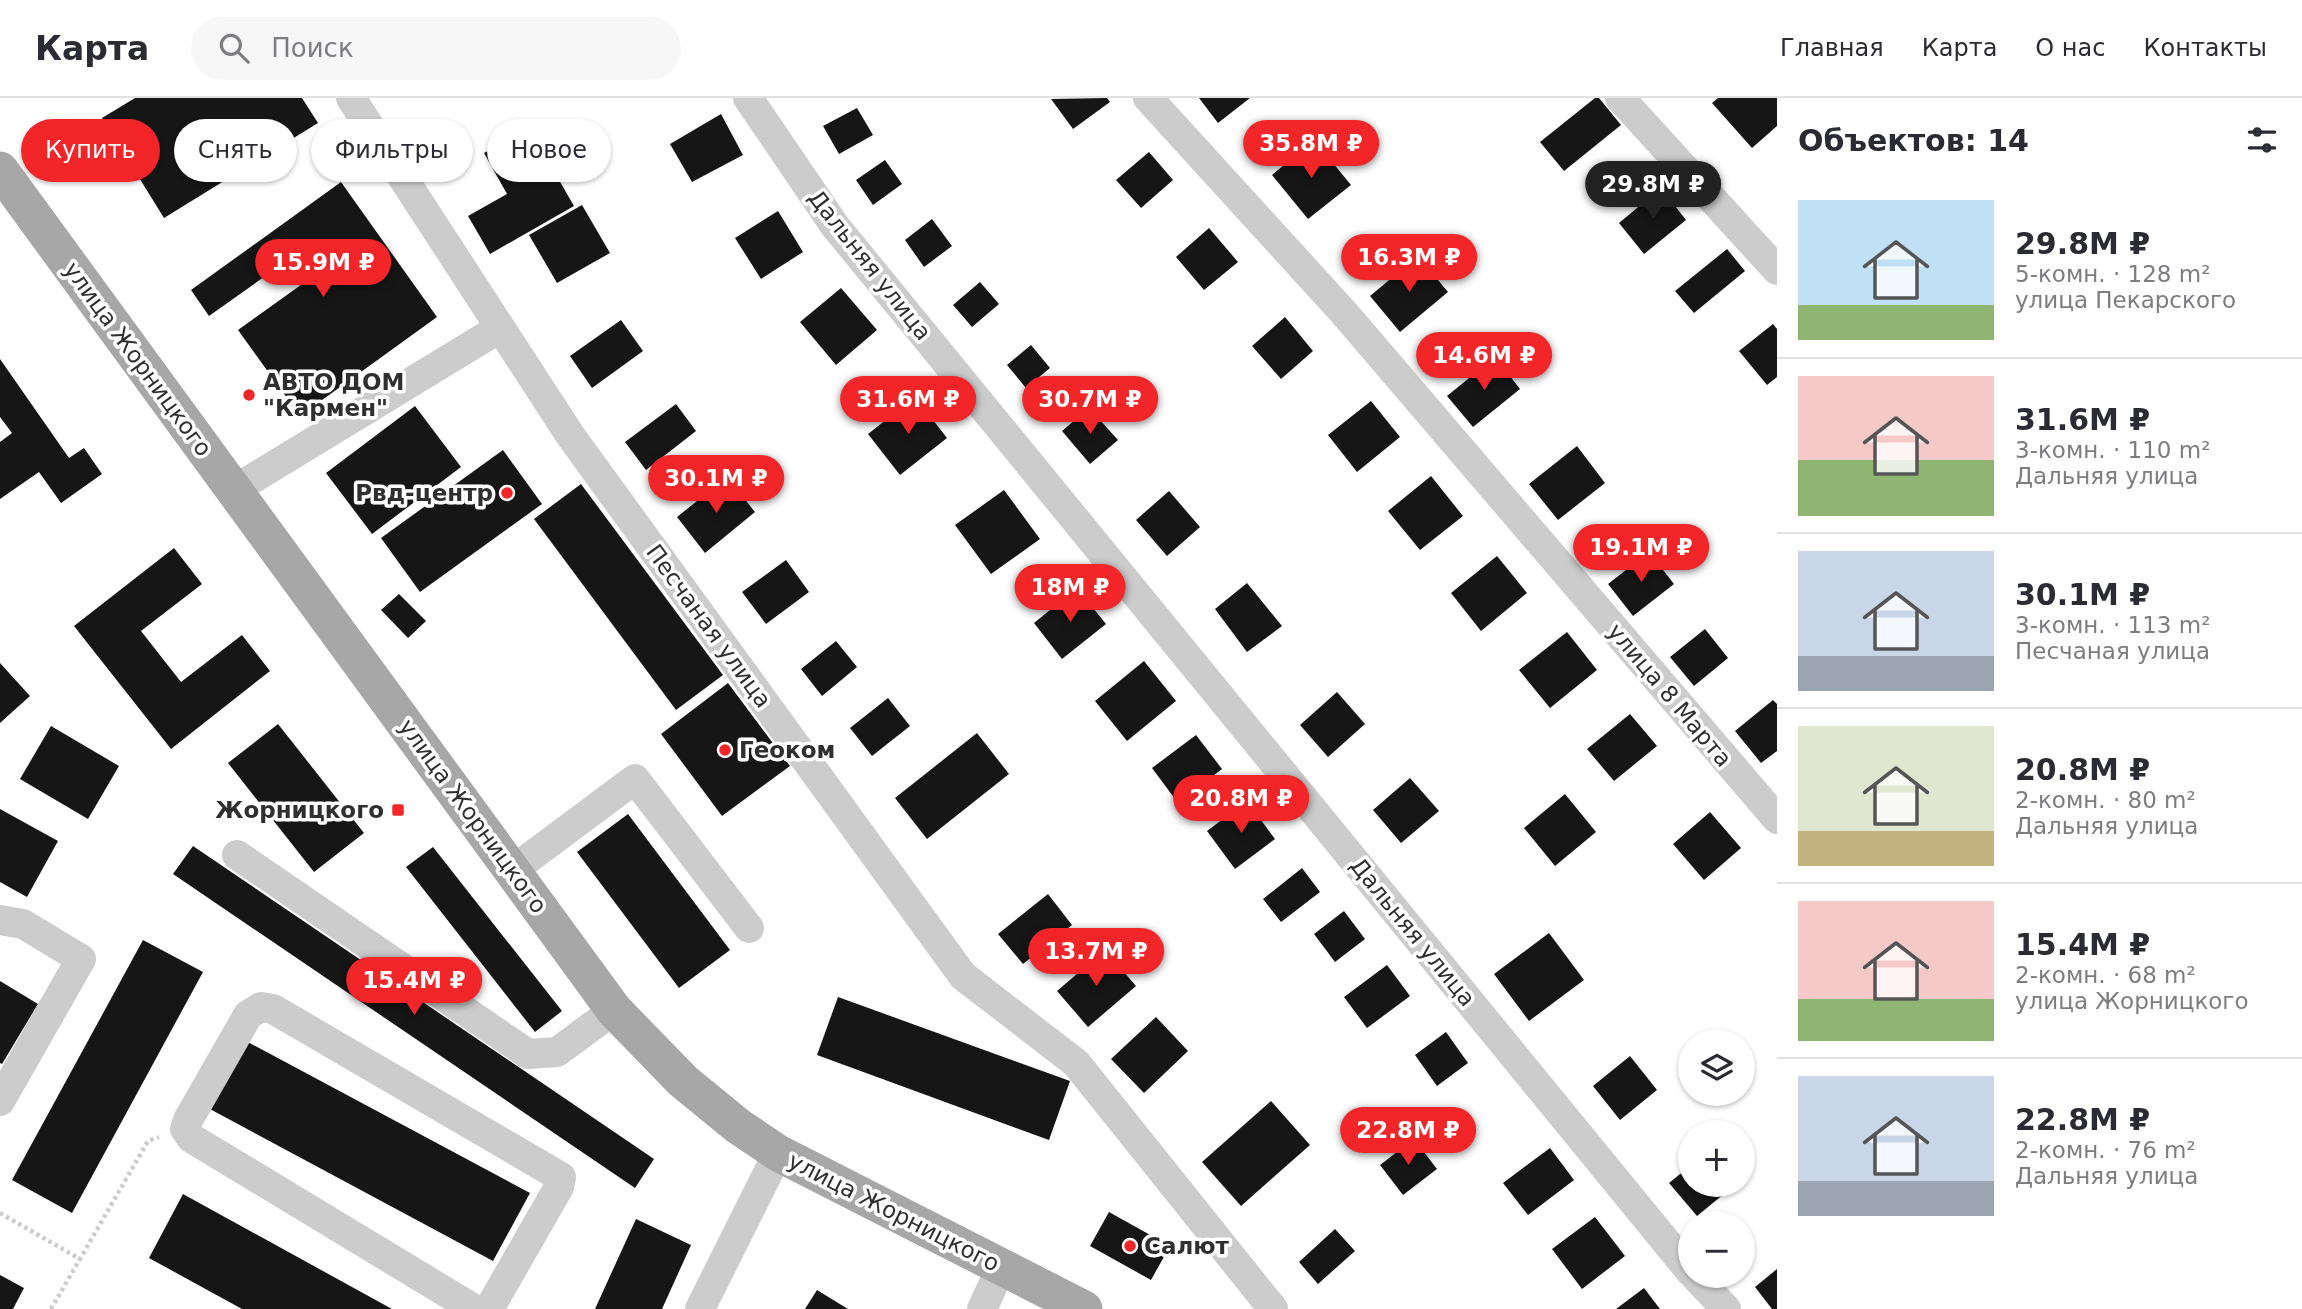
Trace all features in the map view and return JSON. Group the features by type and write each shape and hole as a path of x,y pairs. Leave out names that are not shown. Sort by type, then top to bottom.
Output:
{"main road":[{"name":"улица Жорницкого","path":"0,170 614,1010 700,1096 778,1153 1084,1309"}],"street":[{"name":"Песчаная улица","path":"351,98 570,435 963,976 1076,1063 1273,1309"},
{"name":"Дальняя улица","path":"748,98 835,226 1678,1256"},
{"name":"улица 8 Марта","path":"1147,98 1345,314 1777,819"},
{"path":"1620,98 1777,270"},
{"path":"234,490 500,328"},
{"path":"513,870 635,779 749,928"},
{"path":"237,855 528,1054 557,1052 614,1010"},
{"path":"0,920 23,924 82,959 0,1101"},
{"path":"474,1309 191,1138 185,1129 248,1016 261,1007 273,1009 554,1170 561,1177 559,1187 489,1309"},
{"path":"700,1309 778,1153"},
{"path":"982,1309 1002,1268"},
{"path":"1706,1288 1726,1309"}],"path":[{"path":"51,1309 148,1141 185,1129"},
{"path":"0,1213 80,1259"}],"building":[{"path":"135,98 302,98 315,119 311,119 311,127 297,136 297,119 174,119 174,182 222,182 164,218 142,182 160,182 160,119 102,118"},
{"path":"1107,98 1110,102 1073,129 1051,99"},
{"path":"1199,98 1250,98 1218,123"},
{"path":"1595,98 1599,98 1621,125 1564,171 1540,142"},
{"path":"1718,98 1777,98 1777,126 1752,148 1712,103"},
{"path":"857,108 873,135 839,154 823,126"},
{"path":"721,114 743,155 692,182 670,144"},
{"path":"1314,140 1351,185 1308,219 1272,175"},
{"path":"1149,152 1173,180 1141,208 1116,180"},
{"path":"885,160 902,184 873,205 856,180"},
{"path":"341,182 437,317 300,416 238,330 305,282 288,260 209,316 191,290"},
{"path":"500,182 560,182 574,206 490,254 468,216 507,194"},
{"path":"1661,188 1686,220 1644,254 1619,223"},
{"path":"582,205 610,253 557,283 529,235"},
{"path":"778,211 803,252 761,279 735,238"},
{"path":"932,219 952,246 924,267 905,240"},
{"path":"1209,228 1238,262 1204,290 1176,257"},
{"path":"1727,249 1745,271 1694,313 1675,291"},
{"path":"1418,256 1448,292 1400,332 1370,296"},
{"path":"980,282 999,304 972,327 953,305"},
{"path":"841,288 877,330 836,365 800,322"},
{"path":"1285,317 1313,351 1281,379 1252,346"},
{"path":"621,320 643,351 592,388 570,356"},
{"path":"1773,324 1777,329 1777,377 1767,385 1739,351"},
{"path":"1031,345 1050,368 1026,388 1007,365"},
{"path":"1495,357 1520,389 1473,427 1447,396"},
{"path":"0,359 69,458 84,448 102,474 61,503 39,472 0,499 0,442 12,433 0,417"},
{"path":"915,397 947,438 900,475 868,434"},
{"path":"1371,401 1400,437 1357,472 1328,435"},
{"path":"676,404 696,431 646,470 625,442"},
{"path":"415,406 461,467 372,534 326,473"},
{"path":"1089,408 1118,440 1090,464 1062,431"},
{"path":"1577,446 1605,483 1558,520 1529,484"},
{"path":"503,450 542,504 420,592 381,538"},
{"path":"1431,476 1463,516 1420,550 1388,511"},
{"path":"727,477 755,512 705,553 677,517"},
{"path":"581,484 723,675 676,710 534,519"},
{"path":"1004,490 1040,539 991,574 955,525"},
{"path":"1169,491 1200,527 1167,556 1136,520"},
{"path":"174,548 202,584 141,631 181,682 242,635 270,671 171,749 74,626"},
{"path":"1649,552 1674,584 1633,616 1608,584"},
{"path":"1497,556 1527,593 1481,631 1451,593"},
{"path":"786,560 809,592 766,624 742,592"},
{"path":"1247,583 1282,626 1247,652 1215,609"},
{"path":"1077,588 1106,624 1062,659 1034,623"},
{"path":"399,594 426,621 408,638 381,610"},
{"path":"1705,629 1728,658 1694,686 1670,657"},
{"path":"1567,632 1597,670 1550,708 1519,670"},
{"path":"836,641 857,667 822,696 801,669"},
{"path":"1144,661 1176,701 1127,741 1095,701"},
{"path":"0,663 30,696 0,723"},
{"name":"Геоком","path":"728,683 790,766 722,816 661,734"},
{"path":"1337,692 1365,724 1328,757 1300,725"},
{"path":"888,698 910,726 872,756 850,728"},
{"path":"1773,700 1777,704 1777,751 1761,763 1735,731"},
{"path":"1630,714 1657,746 1614,781 1587,749"},
{"path":"278,724 364,833 314,872 228,763"},
{"path":"51,726 119,766 88,819 20,779"},
{"path":"977,733 1009,774 927,839 895,798"},
{"path":"1196,735 1222,769 1178,803 1152,768"},
{"path":"1410,778 1439,811 1401,843 1373,810"},
{"path":"1565,794 1596,832 1555,866 1524,828"},
{"path":"1247,801 1275,839 1235,869 1207,831"},
{"path":"0,809 58,841 27,897 0,882"},
{"path":"1710,812 1741,848 1704,880 1673,844"},
{"path":"628,814 730,950 679,988 577,852"},
{"path":"193,846 654,1159 635,1188 173,874"},
{"path":"433,847 562,1011 535,1032 406,867"},
{"path":"1302,868 1320,892 1281,922 1263,899"},
{"path":"1048,894 1072,925 1023,964 998,934"},
{"path":"1344,911 1365,939 1335,962 1314,934"},
{"path":"1549,933 1584,980 1529,1021 1494,974"},
{"path":"143,940 203,972 72,1213 12,1180"},
{"path":"1105,950 1136,986 1088,1027 1057,991"},
{"path":"1387,965 1410,996 1367,1028 1344,997"},
{"path":"0,981 38,1004 2,1064 0,1063"},
{"path":"838,997 1070,1081 1049,1140 817,1055"},
{"path":"1156,1017 1188,1051 1144,1093 1111,1059"},
{"path":"1446,1032 1468,1063 1437,1086 1415,1055"},
{"path":"244,1040 530,1193 493,1261 208,1108"},
{"path":"1630,1056 1657,1090 1620,1120 1593,1086"},
{"path":"1271,1101 1310,1145 1241,1206 1202,1162"},
{"path":"1414,1139 1437,1169 1403,1195 1380,1165"},
{"path":"1550,1148 1574,1180 1528,1215 1503,1183"},
{"path":"1678,1176 1678,1194 1669,1183"},
{"path":"183,1194 392,1309 242,1309 149,1258"},
{"path":"1681,1197 1720,1197 1703,1211 1693,1211"},
{"name":"Салют","path":"1109,1212 1170,1246 1151,1280 1090,1246"},
{"path":"1595,1217 1625,1256 1582,1289 1552,1249"},
{"path":"636,1219 691,1245 662,1309 595,1309"},
{"path":"1335,1229 1355,1251 1318,1284 1299,1262"},
{"path":"1777,1269 1777,1309 1772,1309 1755,1287"},
{"path":"0,1275 24,1288 13,1309 0,1309"},
{"path":"1644,1288 1660,1309 1616,1309"},
{"path":"817,1290 848,1309 805,1309"}],"place":[{"name":"АВТО ДОМ \"Кармен\"","path":"249,395"},
{"name":"Рвд-центр","path":"507,493"},
{"name":"Геоком","path":"725,750"},
{"name":"Жорницкого","path":"398,810"},
{"name":"Салют","path":"1130,1246"}]}
